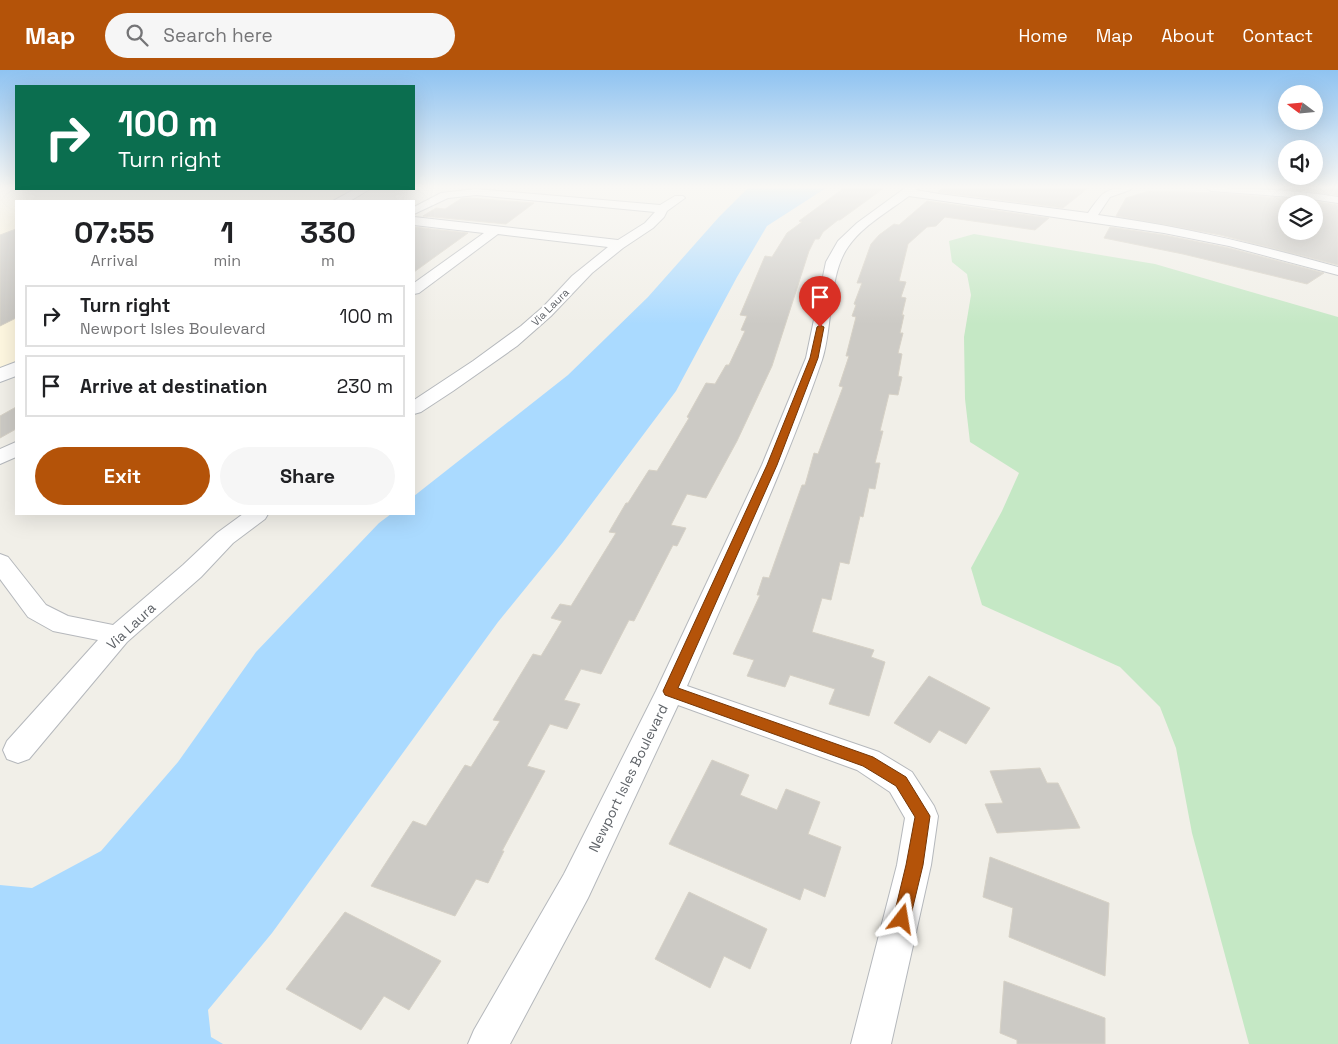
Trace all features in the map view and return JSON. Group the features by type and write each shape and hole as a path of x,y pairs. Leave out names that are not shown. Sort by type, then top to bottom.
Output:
{"street":[{"path":"415,289 491,233"},
{"path":"526,233 619,244"},
{"name":"Via Laura","path":"415,407 476,368 523,332 543,316 574,282 619,244 636,233"},
{"name":"Newport Isles Boulevard","path":"488,1044 576,886 670,691 772,465 814,358 833,262 843,244 854,233"},
{"name":"Newport Isles Boulevard","path":"1185,233 1338,270"},
{"path":"0,376 15,368"},
{"path":"0,386 15,378"},
{"path":"415,392 432,396"},
{"path":"0,458 15,449"},
{"name":"Via Laura","path":"18,750 118,635 192,571 225,538 256,515"},
{"path":"0,562 37,610 62,624 118,635"},
{"path":"670,691 868,761 901,782 922,816 914,865 872,1044"}],"shaded area":[{"path":"0,233 15,233 15,364 0,371"}],"green space":[{"path":"974,234 1155,264 1338,317 1338,1044 1249,1044 1192,833 1176,748 1160,707 1120,667 982,605 971,568 1002,511 1019,473 970,442 965,399 964,337 971,295 967,274 952,262 949,241"}],"water":[{"path":"704,233 763,233 676,391 563,542 498,622 272,933 208,1010 211,1037 223,1044 0,1044 0,885 32,888 101,851 178,762 256,652 379,523 390,515 415,515 415,495 568,375 648,297"}],"building":[{"path":"15,233 15,318 0,326 0,235"},
{"path":"415,233 467,233 415,271"},
{"path":"787,233 822,233 819,239 815,239 809,251 772,366 737,441 706,498 687,494 671,525 686,528 677,546 673,545 634,621 629,620 601,674 581,669 564,700 580,704 567,729 550,724 527,766 545,771 502,851 504,851 488,883 476,879 455,916 371,886 413,821 426,826 465,765 471,767 500,721 493,720 533,654 541,656 562,621 551,618 560,604 571,606 616,533 609,532 626,503 628,503 649,470 657,471 689,418 687,417 706,383 715,384 726,365 729,365 745,331 741,330 747,316 740,315 765,256 772,257"},
{"path":"920,233 908,244 899,281 906,282 901,297 906,298 900,333 903,333 898,353 902,354 898,376 902,377 898,395 889,394 875,463 880,463 875,489 869,488 863,517 860,516 849,564 840,562 831,600 822,598 812,632 874,650 871,657 885,662 869,716 829,704 835,689 790,675 785,687 747,676 754,660 733,654 760,595 757,595 763,577 769,578 802,485 805,485 814,453 818,454 843,387 839,386 849,356 846,356 856,317 852,316 856,305 854,304 862,283 857,283 871,244 879,235"},
{"path":"1106,233 1164,235 1229,248 1324,273 1307,284 1183,254 1104,238"},
{"path":"1212,233 1278,233 1278,240 1323,240 1323,233 1338,233 1338,265"},
{"path":"15,408 15,430 0,438 0,416"},
{"path":"929,676 990,708 966,744 939,730 930,743 894,723"},
{"path":"712,760 749,775 740,795 777,810 786,789 820,802 808,834 841,847 825,897 804,888 800,900 669,844"},
{"path":"1040,768 1047,783 1058,783 1080,828 997,833 985,804 1003,803 990,771"},
{"path":"990,857 1109,903 1105,976 1009,937 1013,908 983,897"},
{"path":"689,892 767,929 750,969 724,956 710,988 655,959"},
{"path":"345,912 441,961 409,1010 384,996 361,1030 286,989"},
{"path":"1004,981 1105,1018 1105,1044 1017,1044 1017,1040 1000,1033"}],"route":[{"path":"820,327 814,358 772,465 670,691 868,761 901,782 922,816 902,919"}]}
